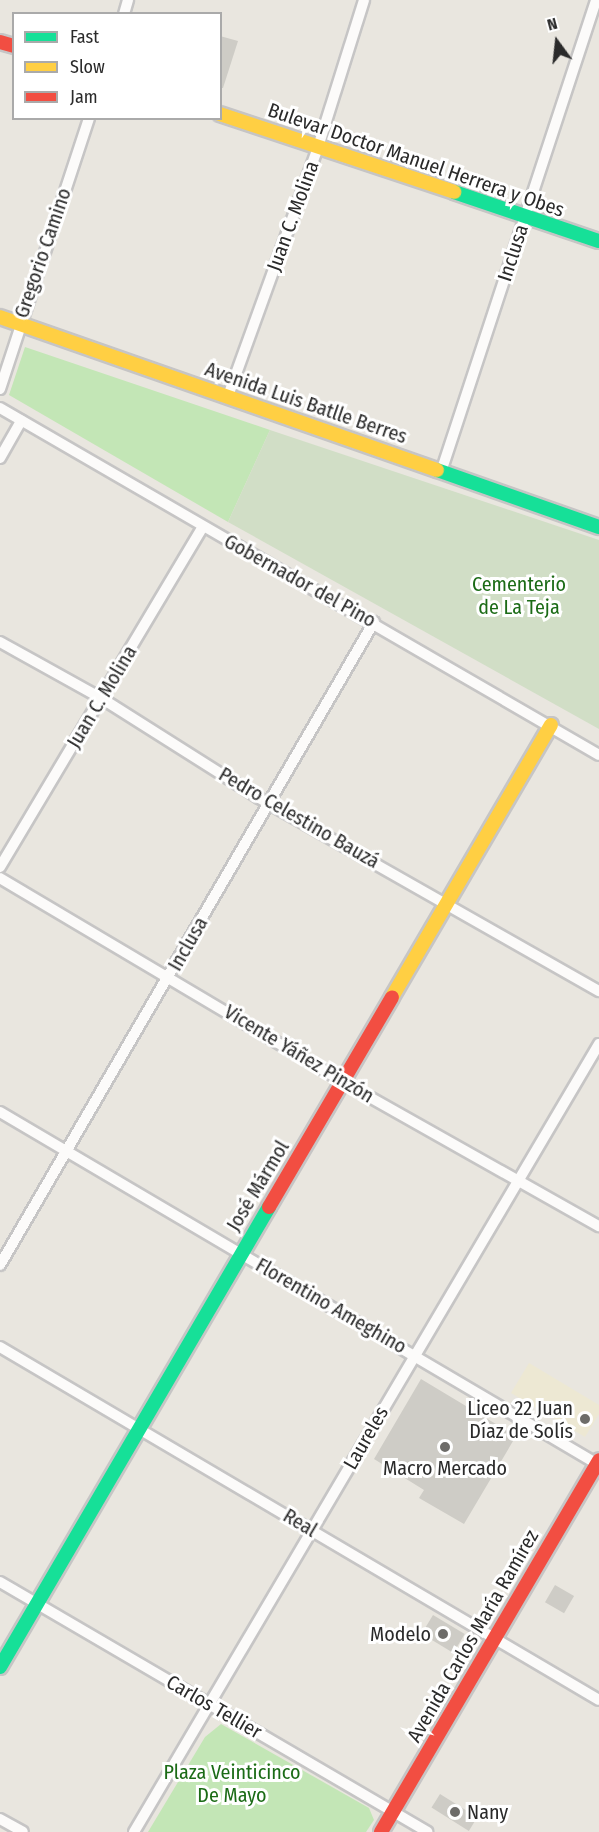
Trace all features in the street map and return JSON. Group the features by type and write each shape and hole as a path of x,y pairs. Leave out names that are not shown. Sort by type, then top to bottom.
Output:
{"main road":[{"name":"Bulevar Doctor Manuel Herrera y Obes","path":"222,115 599,242"},
{"name":"Avenida Luis Batlle Berres","path":"0,317 599,527"},
{"name":"José Mármol","path":"0,1667 551,725"},
{"name":"Avenida Carlos María Ramírez","path":"381,1832 598,1463"}],"street":[{"name":"Juan C. Molina","path":"228,396 318,147 364,0"},
{"name":"Inclusa","path":"441,472 596,0"},
{"name":"Gregorio Camino","path":"0,389 19,324 88,120"},
{"name":"Gobernador del Pino","path":"0,408 203,527 374,622 599,755"},
{"path":"0,458 21,421"},
{"name":"Juan C. Molina","path":"0,867 203,527"},
{"name":"Inclusa","path":"0,1265 374,622"},
{"name":"Pedro Celestino Bauzá","path":"0,642 101,698 269,802 599,991"},
{"name":"Vicente Yáñez Pinzón","path":"0,878 170,975 343,1082 599,1226"},
{"name":"Laureles","path":"134,1832 599,1044"},
{"name":"Florentino Ameghino","path":"0,1112 598,1463"},
{"name":"Real","path":"0,1347 599,1700"},
{"name":"Carlos Tellier","path":"0,1582 427,1832"},
{"path":"0,1819 23,1832"}],"shaded area":[{"path":"529,1363 599,1405 599,1414 585,1437 511,1393"}],"green space":[{"path":"25,347 270,430 228,522 9,395"},
{"name":"Cementerio de La Teja","path":"270,430 599,540 599,729 228,522"},
{"name":"Plaza Veinticinco De Mayo","path":"221,1724 369,1808 374,1820 366,1832 148,1832 205,1737"}],"building":[{"path":"222,37 238,41 222,88"},
{"name":"Macro Mercado","path":"421,1379 516,1436 464,1524 419,1498 424,1490 374,1459"},
{"path":"555,1585 574,1596 564,1613 545,1602"},
{"name":"Modelo","path":"433,1615 465,1634 453,1653 422,1634"},
{"name":"Nany","path":"440,1794 477,1817 469,1831 432,1808"}],"traffic: fast":[{"path":"454,192 599,241"},
{"path":"437,470 599,527"},
{"path":"0,1667 269,1207"}],"traffic: slow":[{"path":"222,115 454,192"},
{"path":"0,317 437,470"},
{"path":"392,997 551,725"}],"traffic: jam":[{"path":"0,42 12,45"},
{"path":"269,1207 392,997"},
{"path":"381,1832 599,1460"}],"place":[{"name":"Liceo 22 Juan Díaz de Solís","path":"585,1419"},
{"name":"Macro Mercado","path":"445,1447"},
{"name":"Modelo","path":"443,1634"},
{"name":"Nany","path":"455,1812"}]}
